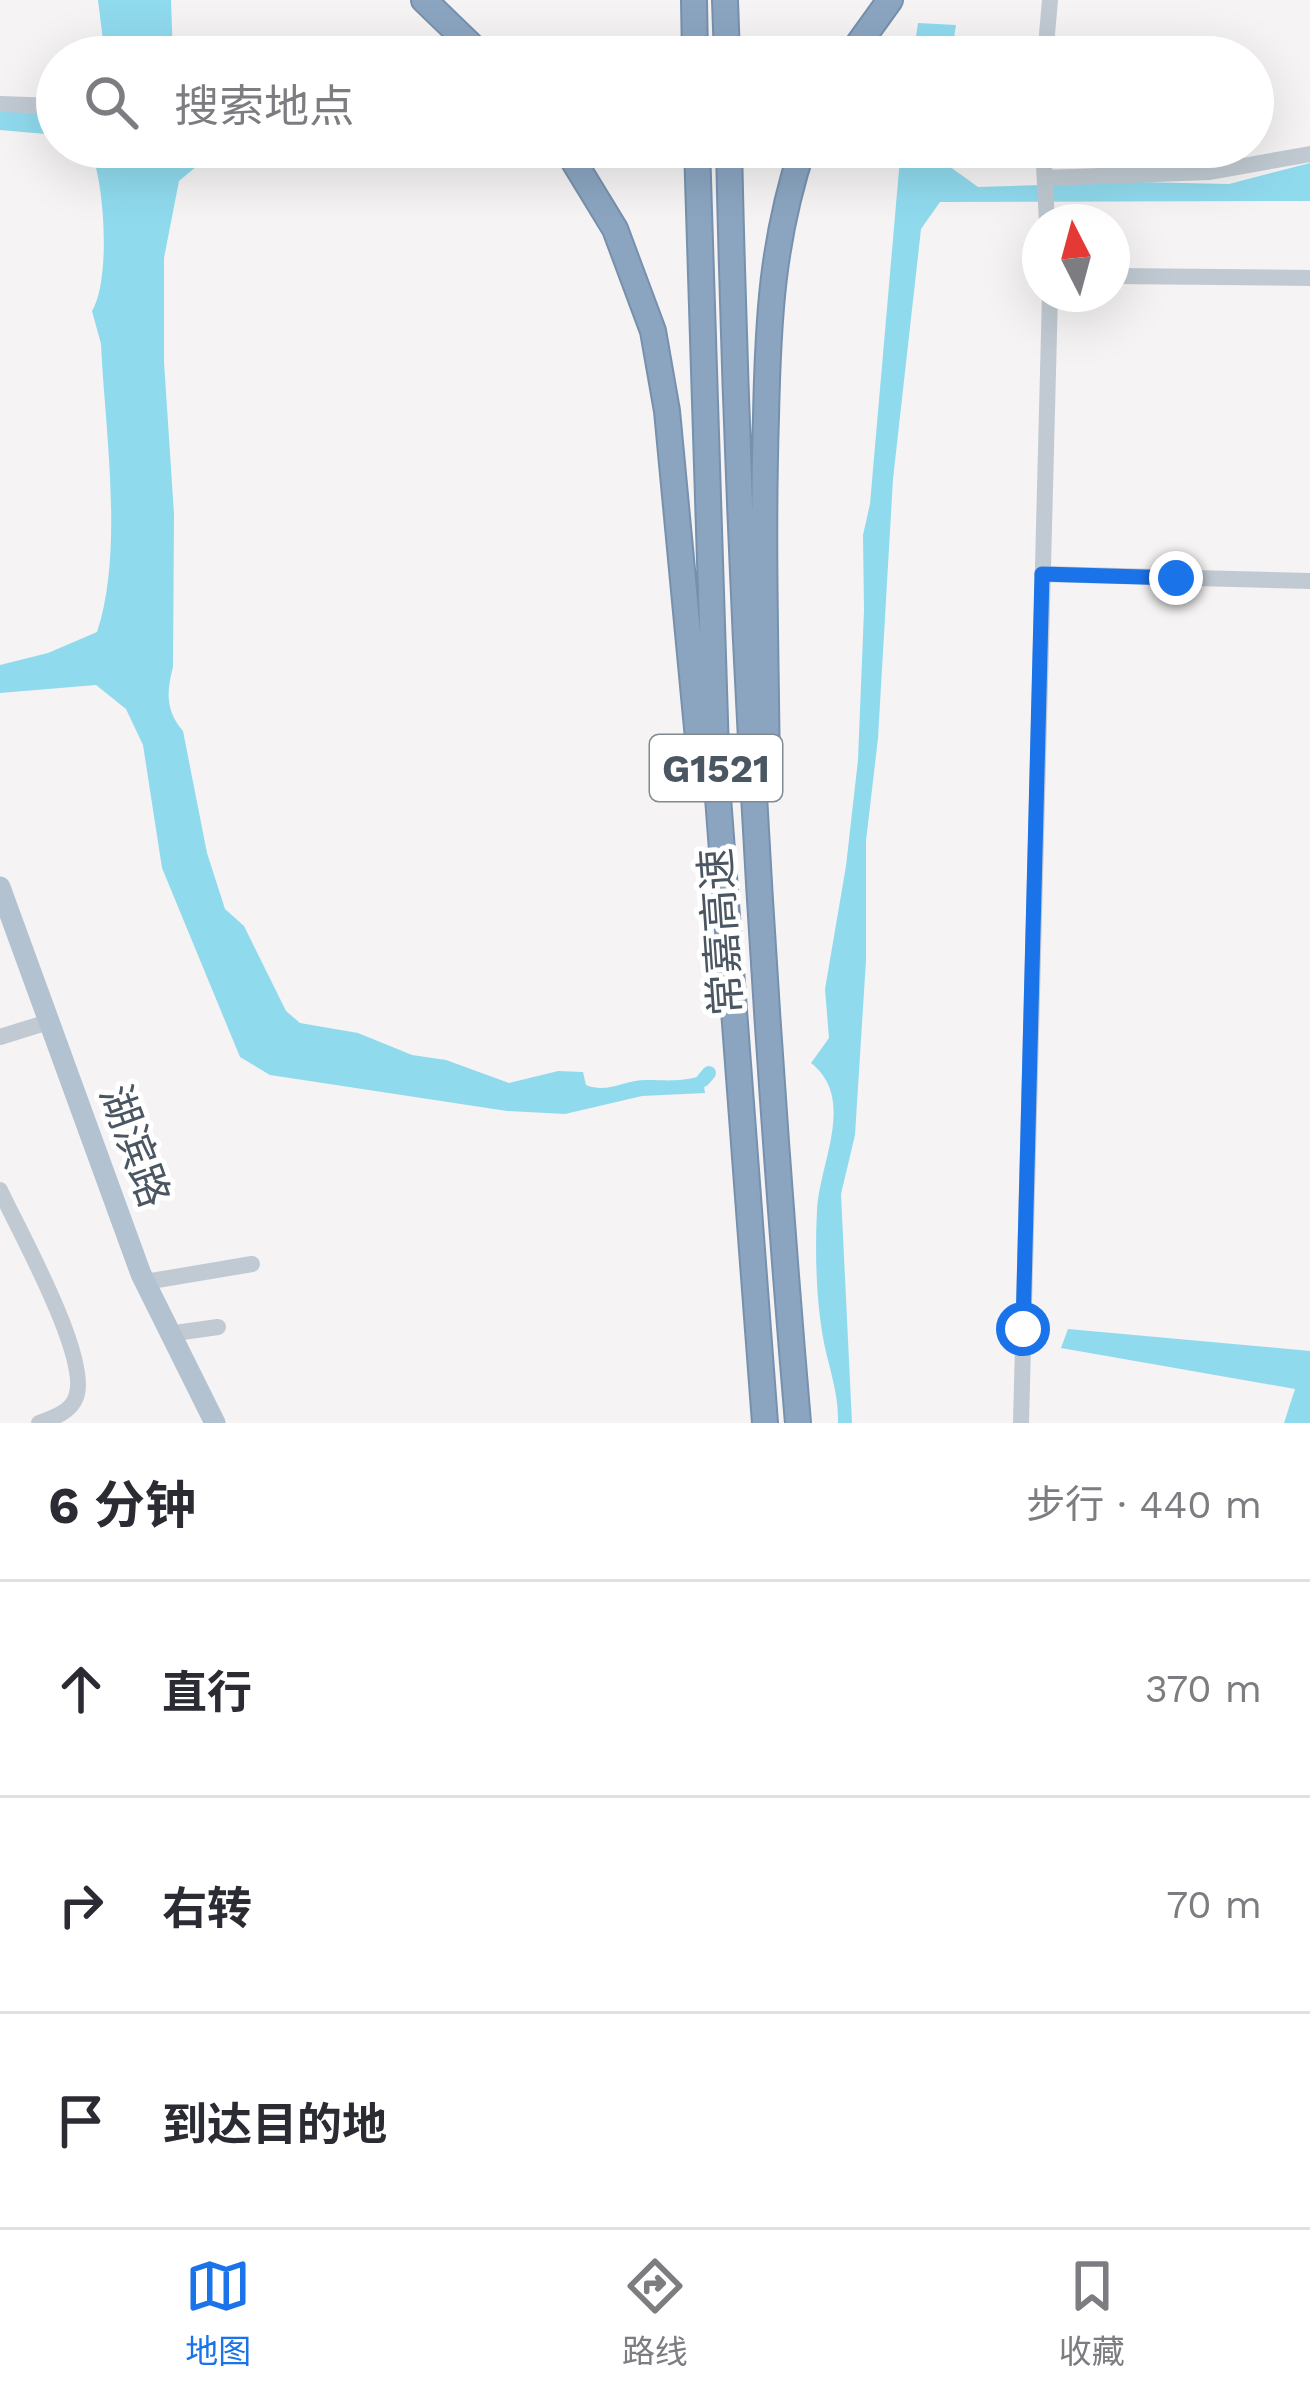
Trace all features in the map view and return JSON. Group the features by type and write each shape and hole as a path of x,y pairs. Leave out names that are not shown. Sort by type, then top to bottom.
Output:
{"highway":[{"path":"424,0 461,36"},
{"path":"694,0 695,36"},
{"path":"725,0 726,36"},
{"path":"864,36 890,0"},
{"path":"578,168 615,229 653,331 667,411 699,749 717,784"},
{"name":"常嘉高速","path":"698,168 717,784 765,1423"},
{"name":"常嘉高速","path":"729,168 734,398 754,849 798,1423"},
{"path":"754,849 767,806 767,349 781,220 797,168"}],"main road":[{"name":"湖滨路","path":"0,887 145,1282 215,1423"}],"street":[{"path":"1047,36 1050,0"},
{"path":"0,104 36,105"},
{"path":"1274,160 1310,154"},
{"path":"1044,168 1046,204"},
{"path":"1045,180 1232,168"},
{"path":"1130,276 1310,278"},
{"path":"1021,1423 1049,312"},
{"path":"1042,574 1310,581"},
{"path":"0,1037 48,1022"},
{"path":"0,1190 79,1366 75,1401 39,1423"},
{"path":"145,1282 253,1264"},
{"path":"168,1334 218,1327"}],"water":[{"path":"98,0 171,0 172,36 102,36"},
{"path":"918,23 956,25 954,36 916,36"},
{"path":"0,111 36,113 36,133 0,130"},
{"path":"1310,163 1310,201 940,202 921,229 893,479 878,738 866,841 866,960 855,1135 841,1194 852,1423 838,1423 820,1317 816,1256 819,1192 834,1113 825,1078 811,1063 829,1038 825,989 858,760 863,535 870,504 899,168 952,168 978,187 1229,184"},
{"path":"96,168 195,168 179,181 164,258 164,362 174,514 169,701 183,731 207,853 225,909 244,926 286,1011 300,1023 358,1033 412,1055 446,1060 509,1083 558,1071 583,1072 586,1085 601,1088 697,1077 703,1080 705,1093 642,1096 565,1114 507,1111 270,1075 240,1057 162,868 143,745 126,709 96,685 0,693 0,665 48,653 97,632 105,600 111,490 101,344 92,311 104,254"},
{"path":"1068,1329 1310,1351 1310,1423 1284,1423 1295,1389 1061,1348"}],"waterway":[{"path":"703,1080 709,1073"}],"route":[{"path":"1023,1329 1042,574 1176,578"}]}
